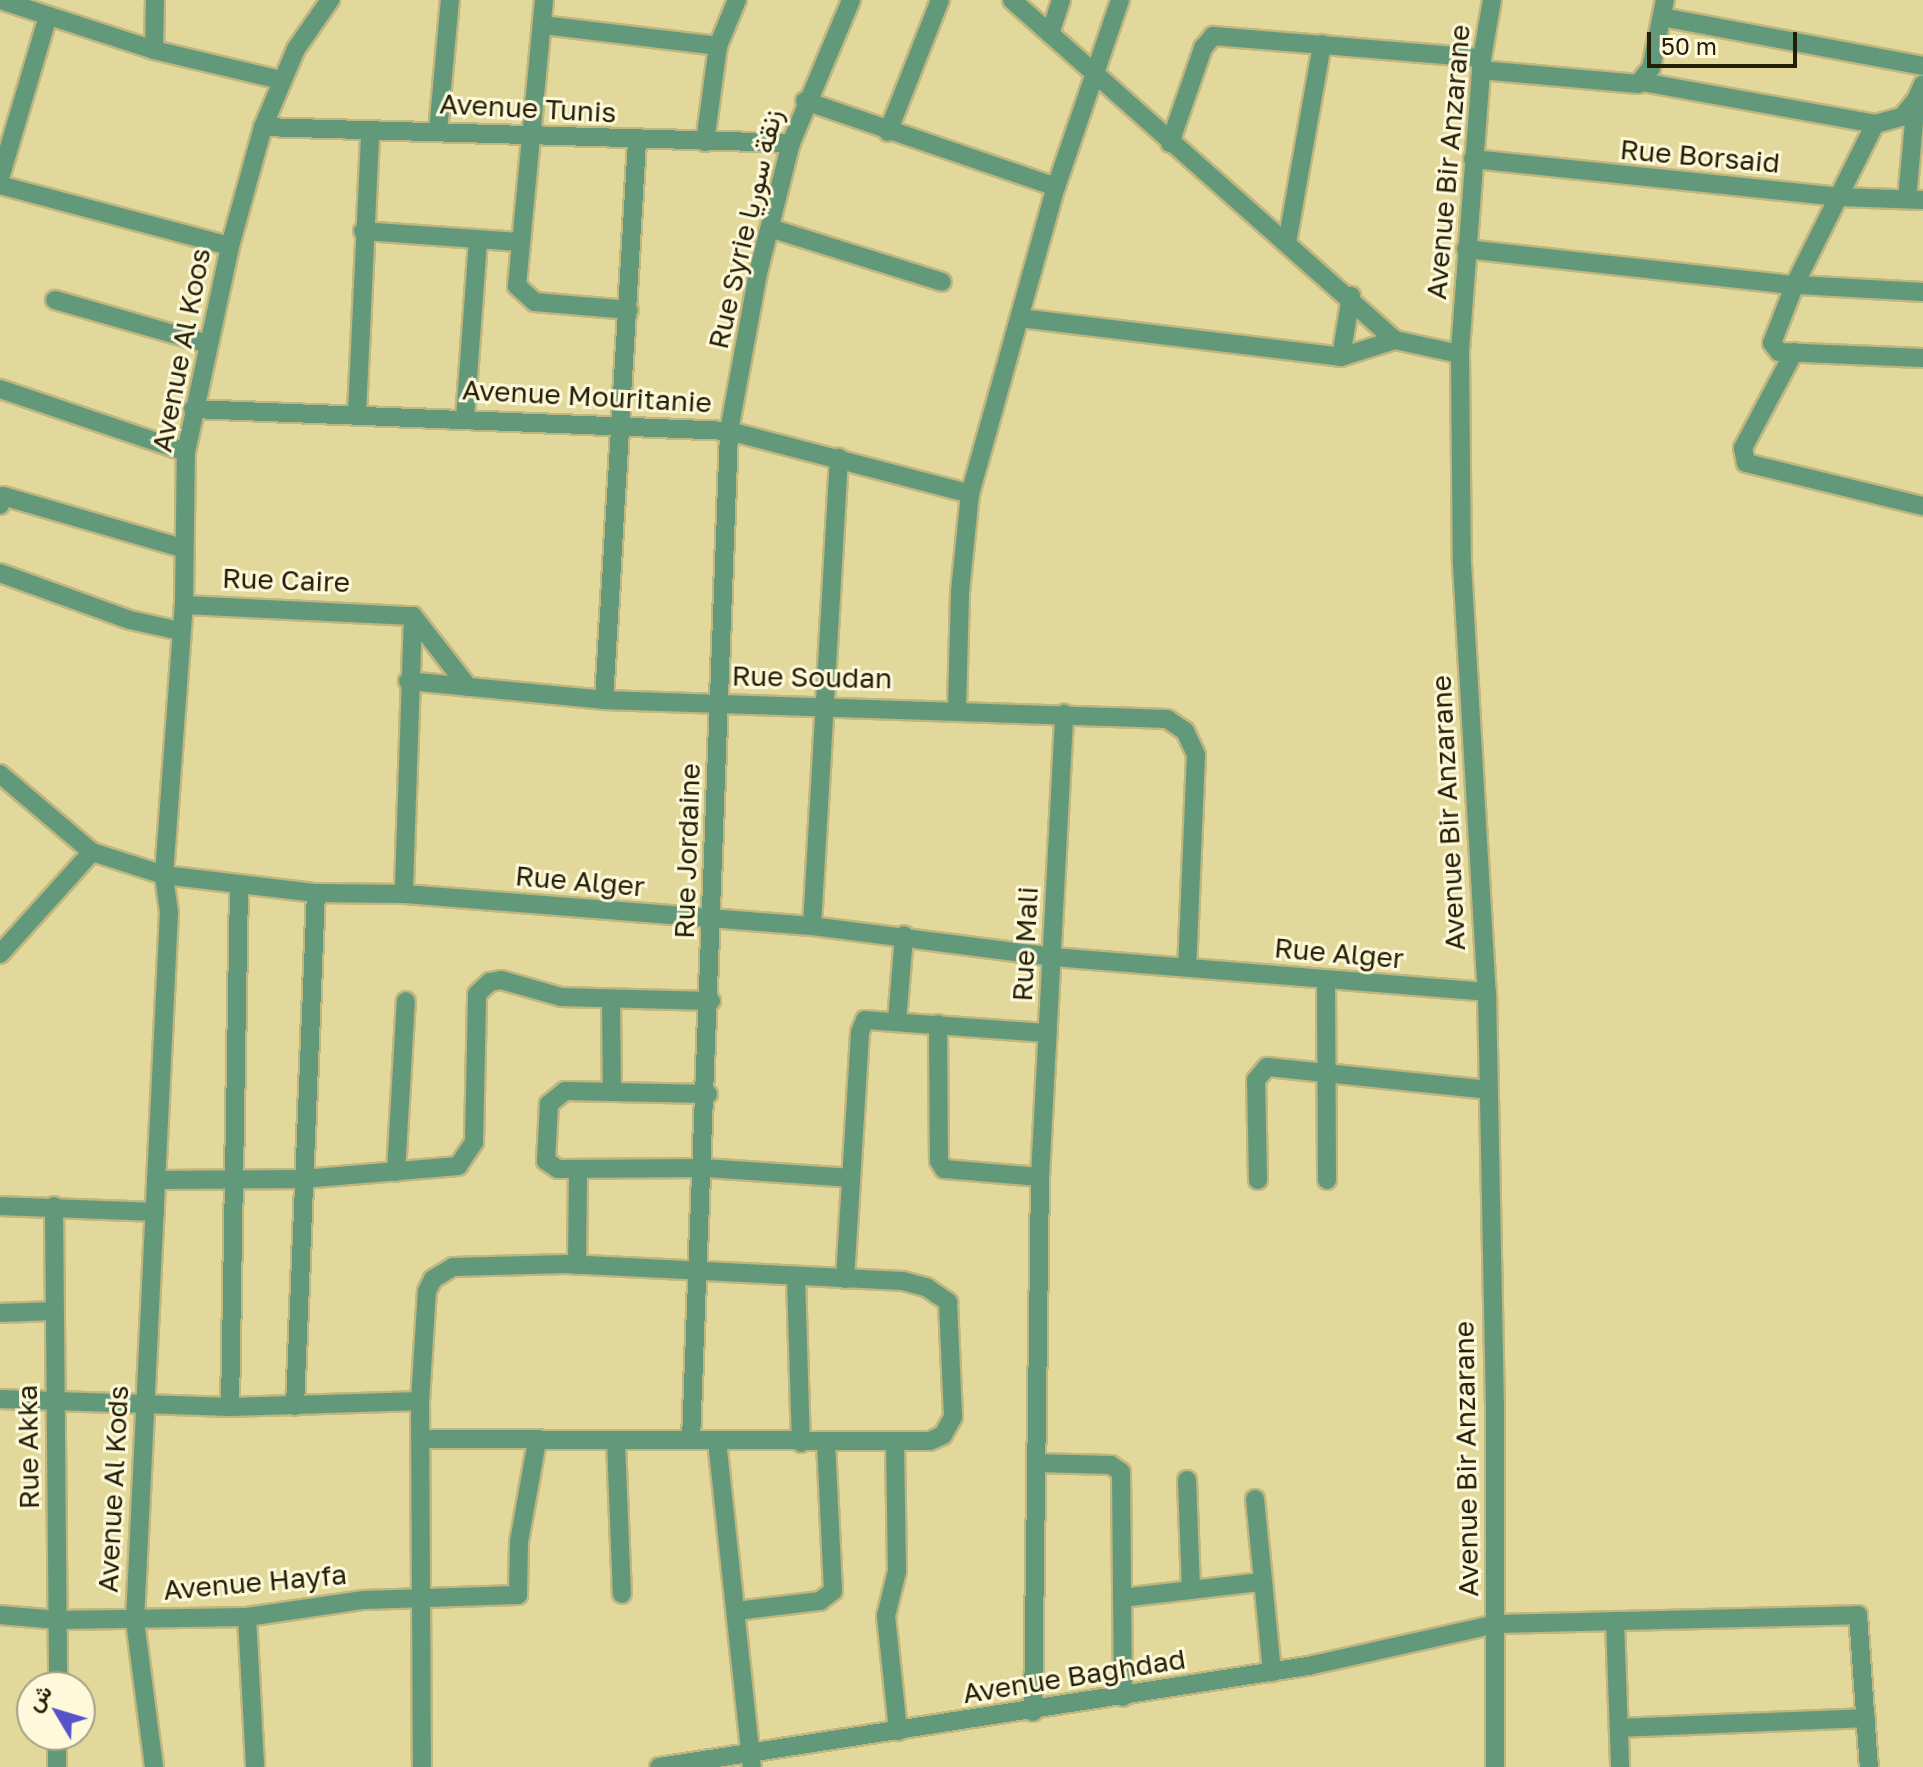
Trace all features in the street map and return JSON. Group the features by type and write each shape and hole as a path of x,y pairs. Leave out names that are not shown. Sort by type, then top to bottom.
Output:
{"street":[{"path":"0,0 154,50 281,80"},
{"path":"154,50 155,0"},
{"name":"Avenue Al Koos","path":"156,1180 169,912 164,875 184,605 182,548 186,452 230,246 263,127 281,80 316,8 330,0"},
{"path":"438,131 450,0"},
{"path":"544,0 517,286 528,299 629,310"},
{"path":"705,142 718,46 737,0"},
{"name":"Rue Syrie زنقة سوريا","path":"729,431 770,228 791,143 805,101 851,0"},
{"path":"888,132 940,0"},
{"path":"1012,0 1094,77 1351,296 1395,340"},
{"path":"1050,34 1061,0"},
{"path":"957,708 960,592 970,494 1056,187 1120,0"},
{"name":"Avenue Bir Anzarane","path":"1492,0 1473,159 1460,354 1463,579 1487,992 1496,1624 1495,1767"},
{"path":"1642,82 1651,68 1664,8 1923,66"},
{"path":"0,178 48,16"},
{"path":"542,25 718,46"},
{"path":"1170,143 1203,48 1213,36 1322,44 1642,82 1875,124 1902,117 1919,92"},
{"path":"1287,243 1322,44"},
{"path":"1915,199 1919,92"},
{"path":"805,101 888,132 1056,187"},
{"path":"1875,124 1795,284 1772,339 1777,351 1923,358"},
{"name":"Avenue Tunis","path":"263,127 370,133 438,131 637,141 791,143"},
{"path":"357,413 363,231 370,133"},
{"path":"604,700 623,425 637,141"},
{"name":"Rue Borsaid","path":"1473,159 1840,197 1915,199"},
{"path":"0,185 230,246"},
{"path":"770,228 942,282"},
{"path":"363,231 521,242"},
{"path":"465,418 478,239"},
{"path":"1466,249 1795,284 1923,292"},
{"path":"1341,357 1351,296"},
{"path":"55,300 208,344"},
{"path":"1020,318 1341,357 1395,340 1460,354"},
{"path":"1794,352 1743,448 1746,463 1923,506"},
{"path":"0,389 186,452"},
{"name":"Avenue Mouritanie","path":"193,409 357,413 729,431 970,494"},
{"name":"Rue Jordaine","path":"691,1440 702,1273 729,431"},
{"path":"812,926 839,458"},
{"path":"0,505 3,496 182,548"},
{"path":"0,573 130,620 180,631"},
{"name":"Rue Caire","path":"184,605 386,611 413,616"},
{"path":"404,894 408,681 413,616"},
{"path":"413,616 468,687"},
{"name":"Rue Soudan","path":"408,681 604,700 957,708 1167,719 1185,731 1196,755 1187,967"},
{"name":"Rue Mali","path":"1033,1712 1040,1177 1064,714"},
{"name":"Rue Alger","path":"0,774 92,852 164,875 316,893 404,894 812,926 904,935 1053,957 1487,992"},
{"path":"0,954 92,852"},
{"path":"230,1407 239,885"},
{"path":"295,1406 316,893"},
{"path":"897,1021 904,935"},
{"path":"156,1180 303,1179 458,1166 471,1151 477,994 482,987 501,980 536,993 611,1000 711,1001"},
{"path":"1326,981 1327,1180"},
{"path":"611,1000 612,1092"},
{"path":"396,1172 406,1001"},
{"path":"845,1279 862,1025 865,1020 1048,1033"},
{"path":"938,1024 939,1161 944,1169 1040,1177"},
{"path":"1258,1180 1259,1071 1327,1071 1488,1090"},
{"path":"708,1094 565,1091 549,1104 546,1161 558,1169 705,1168 851,1178"},
{"path":"577,1265 578,1169"},
{"name":"Avenue Al Kods","path":"154,1767 135,1620 156,1180"},
{"path":"0,1206 155,1212"},
{"name":"Rue Akka","path":"54,1206 58,1671"},
{"path":"420,1439 801,1443 930,1441 949,1428 954,1408 948,1302 912,1283 577,1265 453,1267 433,1279 427,1291 420,1401 420,1439 424,1597 422,1767"},
{"path":"796,1277 801,1443"},
{"path":"0,1313 54,1311"},
{"path":"0,1399 230,1407 420,1401"},
{"name":"Avenue Hayfa","path":"0,1615 58,1620 247,1617 424,1597 518,1595 519,1542 537,1441"},
{"path":"616,1441 622,1594"},
{"path":"717,1441 751,1760"},
{"path":"895,1442 897,1571 886,1616 898,1731"},
{"path":"736,1611 820,1601 833,1591 826,1443"},
{"path":"1036,1463 1118,1468 1123,1697"},
{"path":"1187,1480 1191,1590"},
{"path":"1255,1499 1272,1672"},
{"path":"1122,1598 1261,1582"},
{"name":"Avenue Baghdad","path":"659,1767 751,1760 898,1731 1272,1672 1496,1624 1858,1615 1866,1718"},
{"path":"247,1617 255,1767"},
{"path":"1615,1621 1620,1767"},
{"path":"1619,1728 1866,1718 1869,1767"}]}
